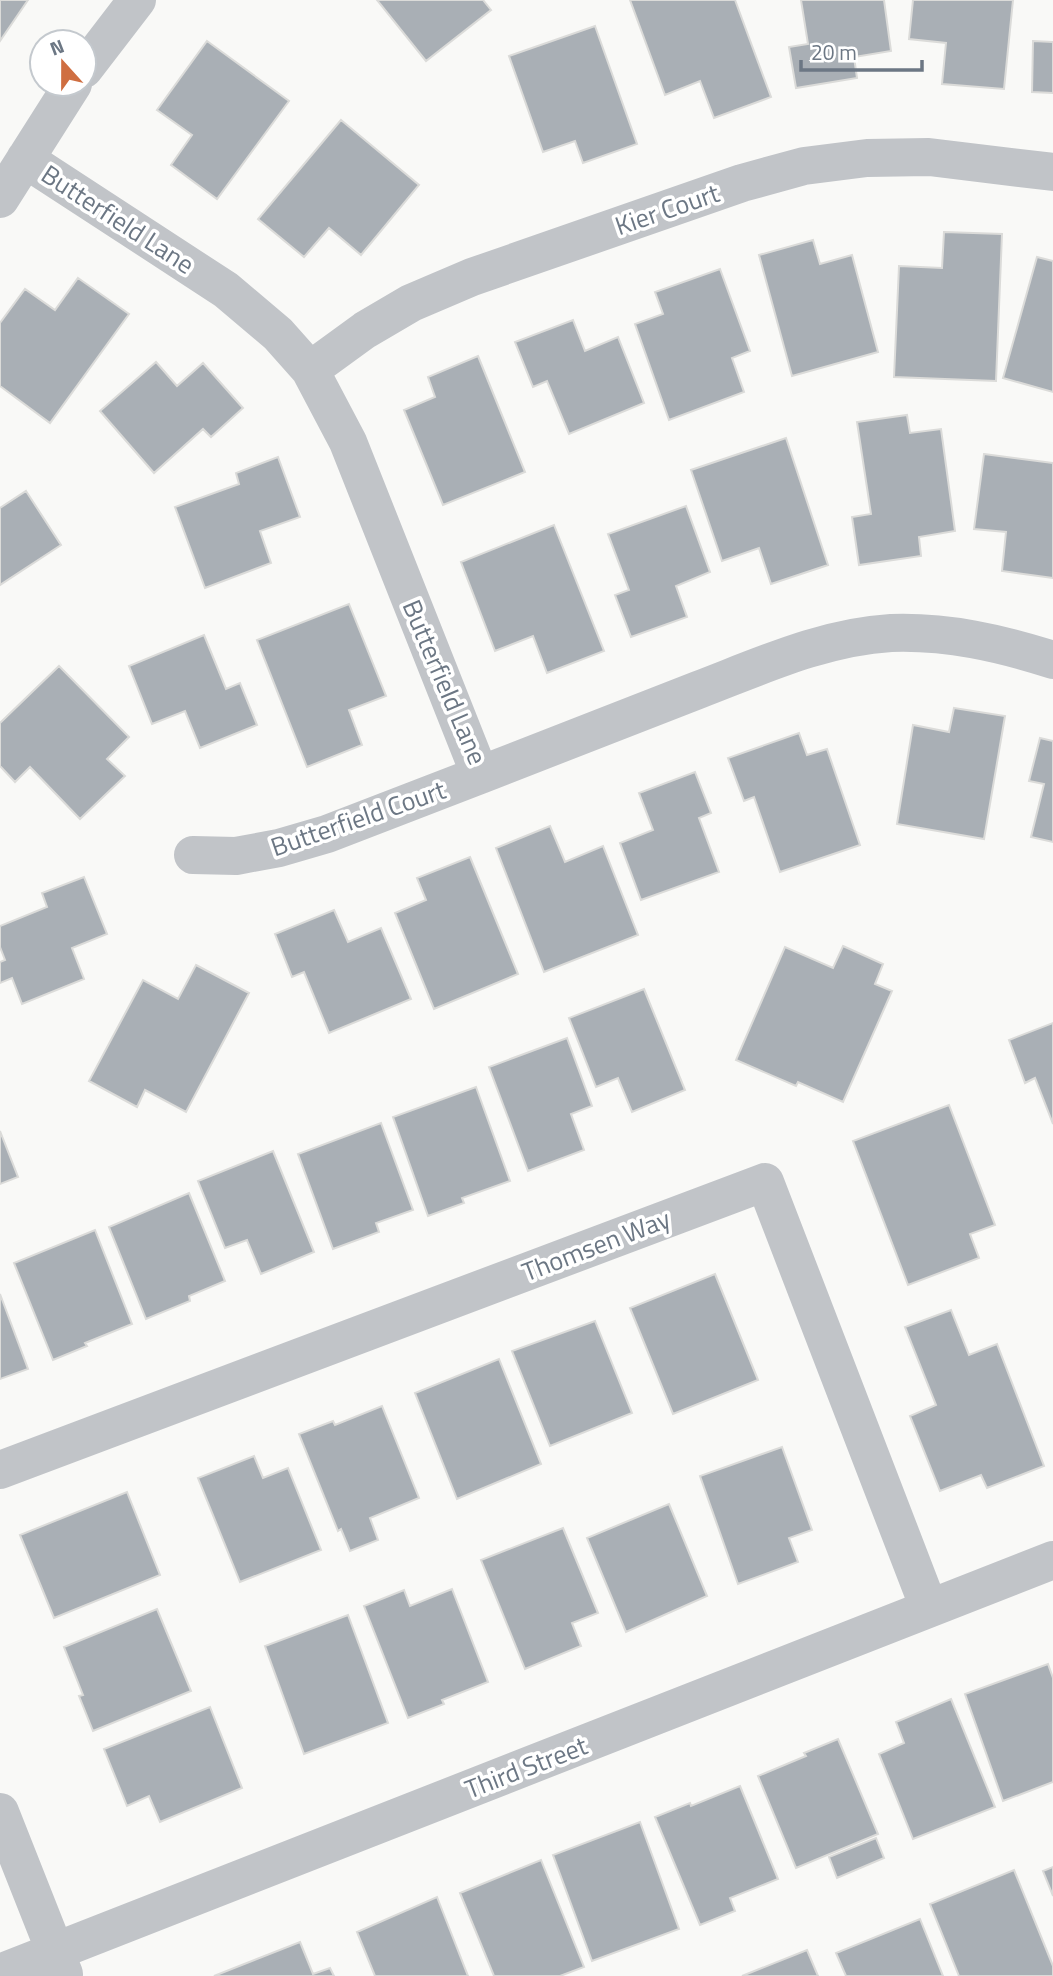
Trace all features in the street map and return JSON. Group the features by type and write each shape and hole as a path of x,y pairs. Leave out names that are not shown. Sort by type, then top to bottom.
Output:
{"street":[{"path":"98,51 137,0"},
{"path":"0,199 64,98"},
{"name":"Kier Court","path":"310,370 365,330 411,303 472,277 742,183 804,166 867,158 929,157 1053,172"},
{"name":"Butterfield Lane","path":"26,159 226,290 278,334 310,370 348,442 480,775 779,659 835,641 891,634 945,634 1005,644 1053,660"},
{"name":"Butterfield Court","path":"193,855 236,856 279,848 327,834 480,775"},
{"name":"Thomsen Way","path":"0,1470 765,1182 929,1608"},
{"name":"Third Street","path":"0,1973 60,1964 929,1608 1053,1560"},
{"path":"0,1812 60,1964"}],"building":[{"path":"0,0 28,0 0,41"},
{"path":"377,0 483,0 491,10 426,61"},
{"path":"630,0 735,0 771,97 714,118 700,81 665,95"},
{"path":"801,0 884,0 891,51 854,57 857,78 796,88 789,47 808,44"},
{"path":"913,0 1013,0 1004,89 942,84 946,43 909,39"},
{"path":"595,26 637,144 583,163 575,141 543,152 509,56"},
{"path":"207,41 289,101 217,199 171,165 192,135 157,110"},
{"path":"1033,41 1053,42 1053,93 1032,92"},
{"path":"341,120 419,185 361,255 329,228 304,257 258,219"},
{"path":"944,232 1002,234 996,381 894,377 899,266 942,268"},
{"path":"813,240 820,264 852,255 878,352 792,376 759,255"},
{"path":"1037,257 1053,261 1053,392 1003,378"},
{"path":"720,269 750,351 732,358 744,392 669,420 635,324 663,314 655,292"},
{"path":"78,278 129,314 50,423 0,386 0,323 25,289 55,310"},
{"path":"573,320 585,351 618,337 644,403 569,434 547,381 533,387 515,342"},
{"path":"478,356 525,472 443,505 404,410 435,397 428,377"},
{"path":"156,362 177,386 203,363 243,408 211,437 203,429 154,473 100,411"},
{"path":"907,415 910,433 941,429 955,531 919,537 921,556 859,565 852,517 871,514 857,422"},
{"path":"786,438 828,565 771,584 759,548 722,561 691,470"},
{"path":"984,454 1053,463 1053,578 1002,571 1006,532 974,529"},
{"path":"278,457 300,517 260,531 271,563 205,588 175,507 239,484 236,473"},
{"path":"26,491 61,545 0,585 0,508"},
{"path":"686,506 710,572 676,586 687,617 631,637 615,595 629,590 608,534"},
{"path":"554,525 604,651 547,673 533,636 495,651 461,562"},
{"path":"349,604 386,696 349,710 362,745 307,767 257,640"},
{"path":"204,635 226,689 240,683 257,725 200,748 185,711 152,724 129,666"},
{"path":"59,666 129,737 107,759 125,776 80,819 30,767 15,782 0,766 0,723"},
{"path":"954,708 1005,716 984,839 897,824 913,725 949,732"},
{"path":"799,733 807,755 827,749 860,845 780,872 754,797 744,801 728,758"},
{"path":"1040,738 1053,741 1053,842 1031,837 1044,784 1029,781"},
{"path":"695,772 711,813 699,818 719,872 641,900 620,843 653,830 639,793"},
{"path":"550,826 565,862 603,846 638,935 544,972 496,848"},
{"path":"470,857 518,974 434,1009 395,913 426,900 417,878"},
{"path":"84,877 107,934 72,948 84,979 22,1004 12,978 0,983 0,962 5,960 0,947 0,926 47,907 42,893"},
{"path":"334,910 348,942 381,928 411,999 329,1033 304,972 292,977 275,934"},
{"path":"843,946 883,964 875,984 892,991 843,1102 798,1082 796,1086 736,1060 785,947 833,968"},
{"path":"196,965 249,993 186,1112 145,1090 137,1107 89,1081 143,980 178,999"},
{"path":"644,989 685,1090 632,1112 618,1078 596,1087 569,1018"},
{"path":"1053,1023 1053,1124 1035,1078 1025,1083 1009,1040"},
{"path":"567,1038 592,1106 571,1114 584,1150 528,1171 489,1067"},
{"path":"476,1087 510,1181 462,1198 464,1203 428,1216 393,1117"},
{"path":"949,1105 995,1225 970,1234 979,1258 908,1285 853,1141"},
{"path":"381,1123 413,1210 376,1223 379,1232 333,1249 298,1154"},
{"path":"0,1131 18,1177 0,1184"},
{"path":"273,1151 314,1252 261,1274 247,1240 225,1248 198,1181"},
{"path":"189,1193 225,1281 189,1296 190,1301 146,1319 109,1227"},
{"path":"95,1230 132,1324 85,1343 87,1346 53,1360 14,1263"},
{"path":"715,1274 758,1380 673,1414 630,1308"},
{"path":"0,1294 28,1369 0,1379"},
{"path":"951,1310 969,1355 997,1344 1044,1466 987,1488 981,1475 940,1491 910,1416 936,1405 905,1327"},
{"path":"595,1321 632,1413 550,1446 512,1351"},
{"path":"499,1359 541,1464 457,1499 415,1393"},
{"path":"382,1406 419,1498 370,1518 378,1540 350,1551 341,1529 338,1531 299,1434 333,1421 335,1425"},
{"path":"782,1447 812,1530 789,1538 798,1562 738,1584 700,1476"},
{"path":"254,1456 263,1478 288,1468 321,1550 240,1582 198,1478"},
{"path":"127,1492 160,1575 54,1618 20,1535"},
{"path":"669,1504 707,1596 626,1632 587,1538"},
{"path":"563,1528 598,1613 572,1623 581,1646 525,1669 481,1560"},
{"path":"452,1589 488,1682 442,1700 444,1704 408,1718 364,1606 404,1590 410,1606"},
{"path":"157,1609 191,1691 93,1731 79,1696 83,1695 64,1647"},
{"path":"348,1615 388,1723 304,1754 265,1646"},
{"path":"1048,1664 1053,1678 1053,1782 1003,1801 965,1694"},
{"path":"951,1699 995,1807 913,1839 879,1754 904,1743 896,1722"},
{"path":"210,1707 242,1788 160,1822 149,1796 127,1806 104,1749"},
{"path":"838,1739 878,1834 796,1868 758,1776"},
{"path":"740,1786 778,1879 730,1898 735,1911 700,1925 655,1817"},
{"path":"640,1822 679,1929 592,1961 553,1855"},
{"path":"876,1838 884,1858 837,1878 829,1857"},
{"path":"541,1860 584,1967 560,1976 494,1976 460,1893"},
{"path":"1053,1867 1053,1896 1043,1871"},
{"path":"1014,1870 1053,1966 1053,1976 959,1976 930,1904"},
{"path":"437,1897 468,1976 375,1976 357,1932"},
{"path":"920,1919 943,1976 846,1976 836,1953"},
{"path":"300,1942 313,1974 330,1968 334,1976 214,1976"},
{"path":"807,1950 818,1976 742,1976"}]}
